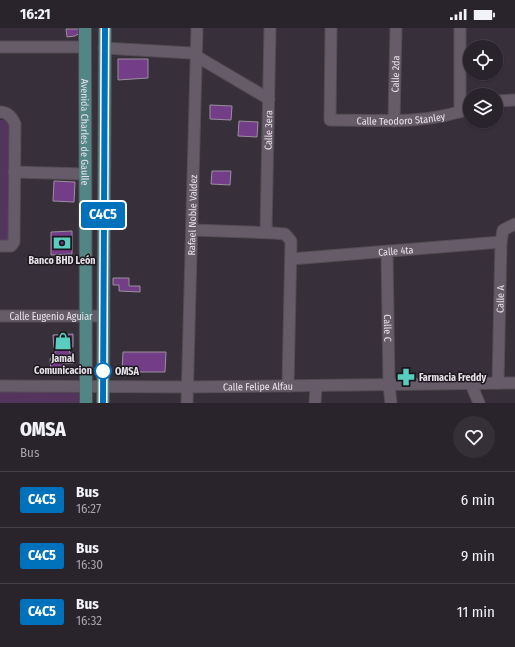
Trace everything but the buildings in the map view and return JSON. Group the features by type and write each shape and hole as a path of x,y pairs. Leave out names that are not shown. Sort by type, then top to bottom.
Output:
{"main road":[{"name":"Avenida Charles de Gaulle","path":"85,28 86,403"},
{"name":"Avenida Charles de Gaulle","path":"103,403 102,316 105,28"}],"street":[{"name":"Rafael Noble Valdez","path":"187,403 198,56 197,28"},
{"name":"Calle 3era","path":"266,232 270,28"},
{"name":"Calle Teodoro Stanley","path":"331,28 330,120 394,121 454,114 463,111"},
{"name":"Calle 2da","path":"394,121 396,28"},
{"path":"460,28 464,88"},
{"path":"0,48 85,47"},
{"path":"104,48 191,53 269,99"},
{"path":"503,101 515,100"},
{"path":"0,112 4,112 11,117 15,124 14,242 11,246 0,246"},
{"path":"14,172 85,174"},
{"name":"Calle A","path":"498,383 501,242 503,230 515,224"},
{"path":"192,230 285,234 291,241 288,386"},
{"name":"Calle 4ta","path":"291,259 501,242"},
{"name":"Calle C","path":"387,252 389,385 391,403"},
{"name":"Calle Eugenio Aguiar","path":"0,316 102,316"},
{"name":"Calle Felipe Alfau","path":"0,386 188,387 515,383"},
{"path":"471,384 479,403"},
{"path":"315,403 316,386"}],"shaded area":[{"path":"0,120 14,120 11,244 0,243"},
{"path":"84,390 84,403 0,403 0,391"}],"bus line":[{"name":"C4C5","path":"103,403 102,316 105,28"}],"place":[{"name":"Banco BHD León","path":"62,243"},
{"name":"Jamal Comunicacion","path":"63,341"},
{"name":"OMSA","path":"103,371"},
{"name":"Farmacia Freddy","path":"406,377"}]}
